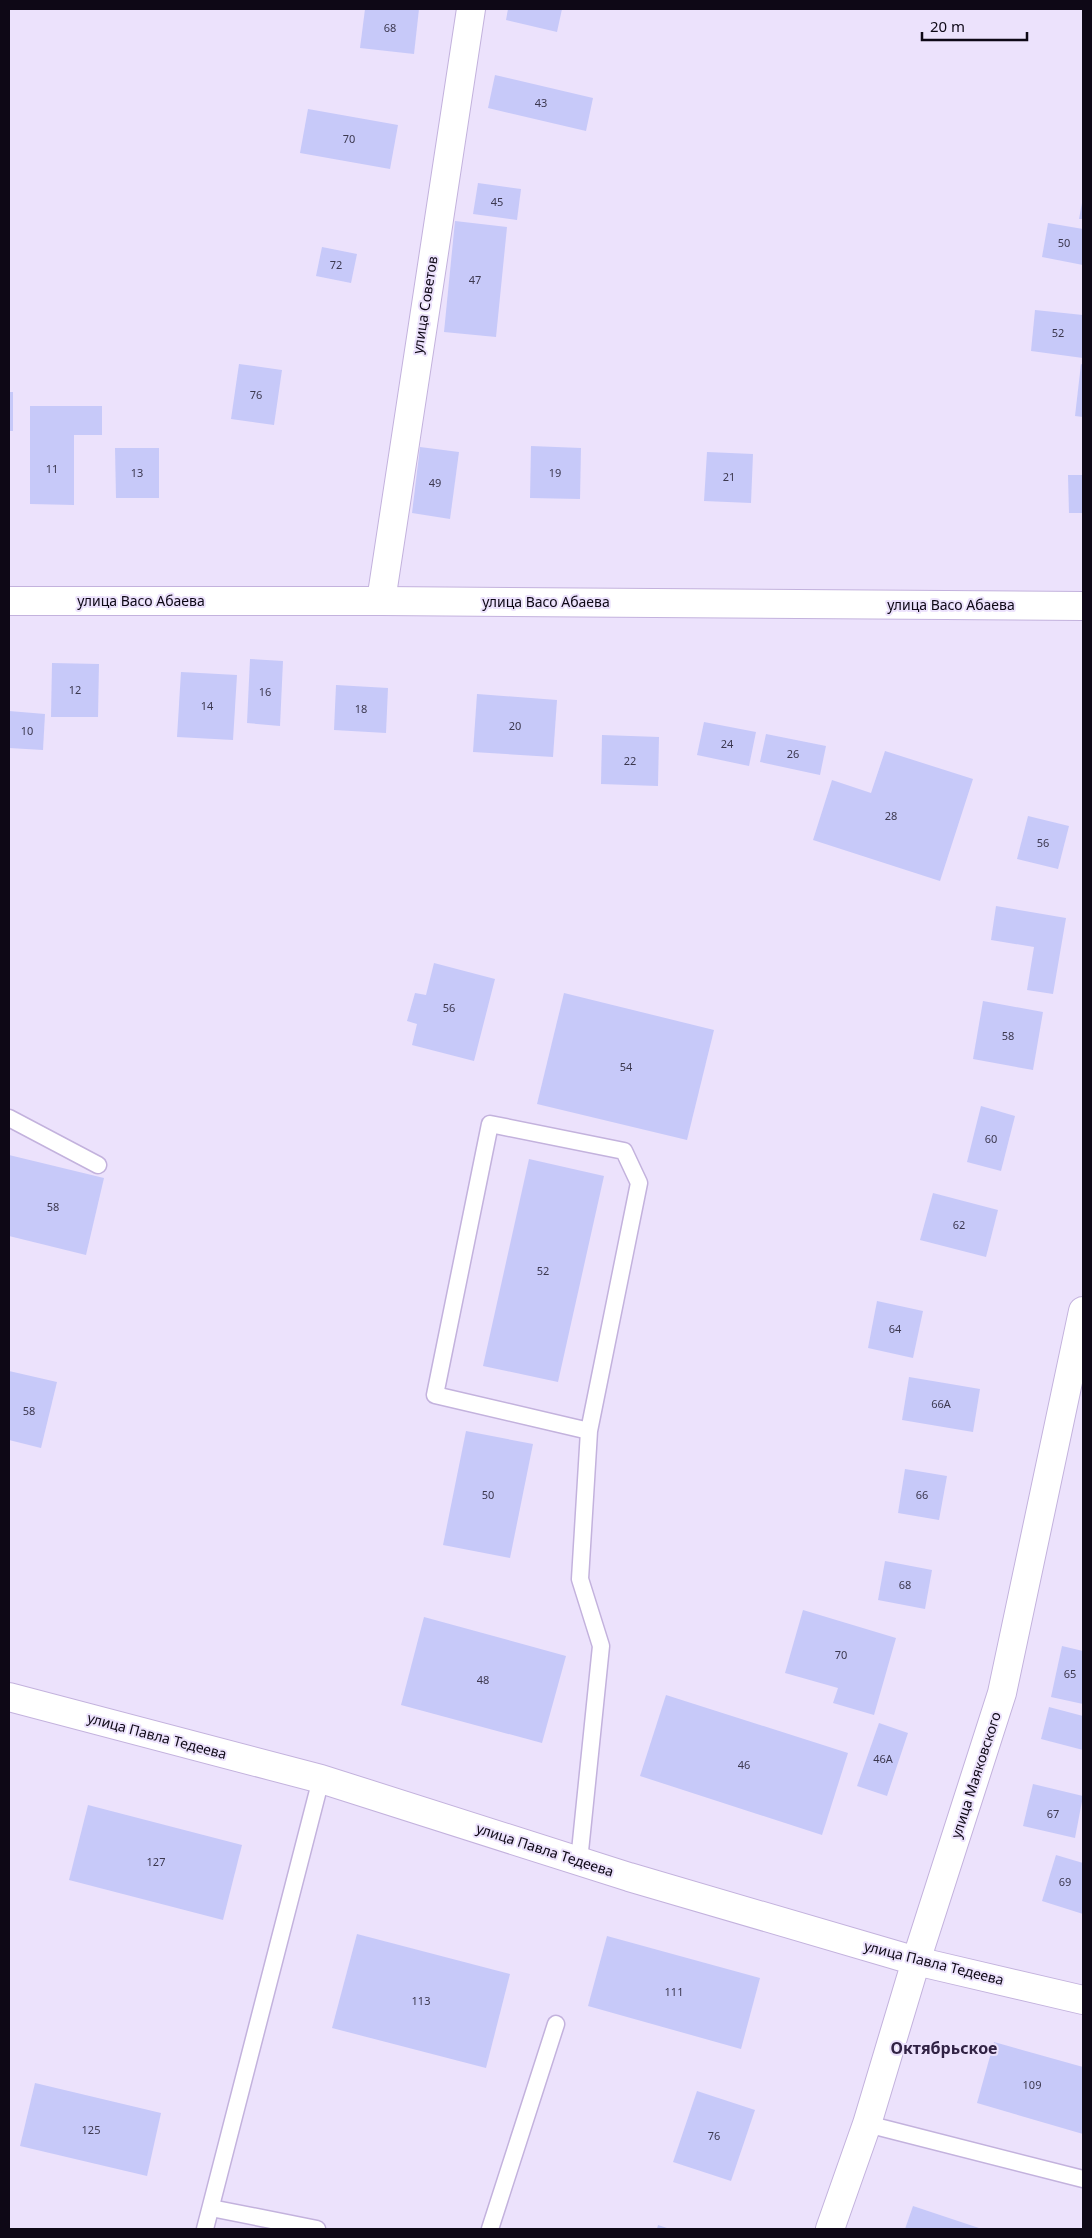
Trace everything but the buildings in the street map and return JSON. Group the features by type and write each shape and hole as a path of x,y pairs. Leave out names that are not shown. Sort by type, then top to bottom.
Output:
{"main road":[{"name":"улица Советов","path":"381,601 471,9"},
{"name":"улица Васо Абаева","path":"9,601 381,601 1083,606"},
{"name":"улица Маяковского","path":"830,2229 866,2124 1002,1694 1083,1311"},
{"name":"улица Павла Тедеева","path":"9,1697 321,1779 580,1861 916,1961 1083,2000"}],"lane":[{"path":"9,1118 98,1165"},
{"path":"580,1861 600,1646 580,1579 589,1431 639,1184 624,1151 490,1124 435,1395 589,1431"},
{"path":"205,2229 321,1779"},
{"path":"490,2229 556,2024"},
{"path":"866,2124 1083,2179"},
{"path":"211,2208 317,2229"}],"district":[{"name":"Октябрьское","path":"944,2048"}]}
